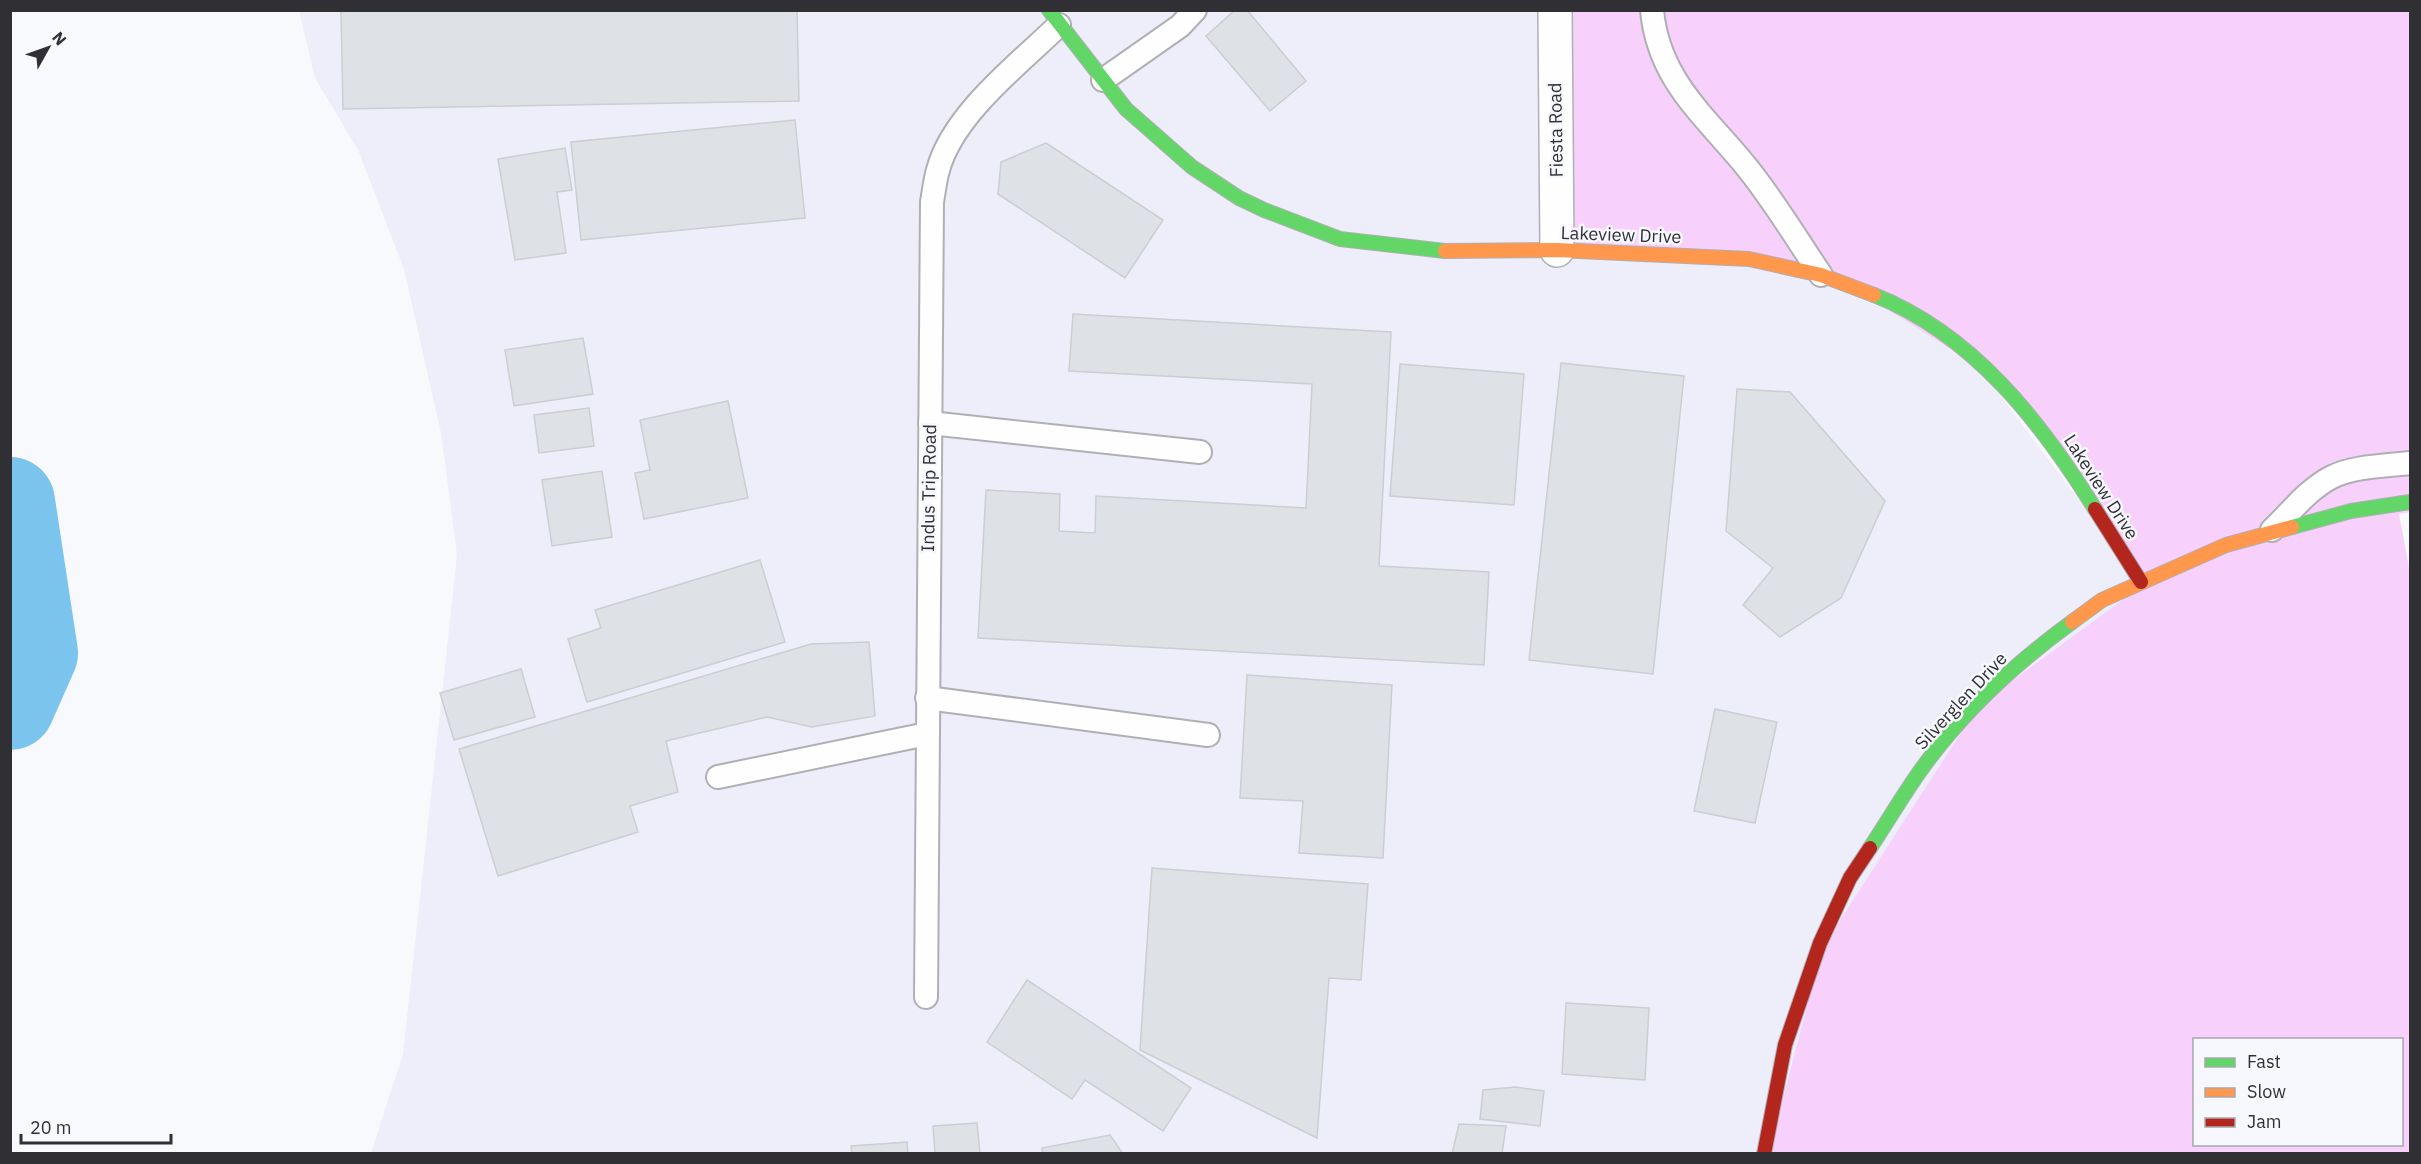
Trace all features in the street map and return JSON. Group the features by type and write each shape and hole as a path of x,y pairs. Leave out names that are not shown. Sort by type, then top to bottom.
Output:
{"street":[{"name":"Fiesta Road","path":"1555,10 1557,250"},
{"name":"Lakeview Drive","path":"1054,18 1126,109 1192,168 1239,198 1263,210 1340,239 1457,252 1557,250 1749,259 1821,275 1886,300 1951,337 1998,380 2065,461 2141,582"},
{"name":"Silverglen Drive","path":"1764,1154 1785,1045 1820,943 1850,878 1924,766 1983,698 2035,649 2102,600 2141,582 2226,545 2351,511 2410,502"}],"lane":[{"path":"1103,80 1180,26 1195,10"},
{"path":"1652,10 1659,49 1682,92 1746,166 1821,275"},
{"name":"Indus Trip Road","path":"926,997 932,202 938,169 951,138 975,107 1054,18"},
{"path":"930,423 1200,452"},
{"path":"2268,534 2317,486 2333,476 2356,470 2410,463"},
{"path":"927,698 1208,735"},
{"path":"718,777 927,734"}],"shaded area":[{"path":"299,11 1549,11 1747,254 1957,338 2143,585 1769,1153 371,1153 403,1054 457,555 441,433 404,269 358,150 315,78"},
{"path":"1549,11 2410,11 2410,512 2399,514 2410,573 2410,1153 1769,1153 1822,948 1979,705 2143,585 2002,381 1826,271 1556,247"}],"building":[{"path":"341,10 797,10 799,101 343,109"},
{"path":"1235,10 1247,10 1306,81 1270,111 1206,36"},
{"path":"795,120 805,218 581,240 571,142"},
{"path":"1046,143 1163,220 1125,278 998,194 1001,162"},
{"path":"565,148 572,190 557,192 566,253 515,260 498,159"},
{"path":"1073,314 1391,332 1379,566 1489,572 1484,665 978,638 986,490 1060,494 1059,531 1095,533 1096,496 1306,508 1312,384 1069,371"},
{"path":"583,338 593,394 514,406 505,350"},
{"path":"1561,363 1684,376 1653,674 1529,660"},
{"path":"1400,364 1524,374 1514,505 1390,496"},
{"path":"1737,389 1790,392 1885,501 1841,598 1780,637 1743,605 1773,568 1726,531"},
{"path":"728,401 748,498 644,519 635,473 650,470 640,420"},
{"path":"589,408 594,446 539,453 534,415"},
{"path":"602,471 612,537 552,546 542,480"},
{"path":"760,560 785,642 587,702 568,639 601,628 595,610"},
{"path":"869,642 875,716 812,727 767,717 666,741 678,792 630,806 638,832 498,876 459,749 811,644"},
{"path":"521,669 535,717 454,740 440,693"},
{"path":"1247,675 1392,685 1383,858 1299,853 1303,801 1240,798"},
{"path":"1715,709 1777,722 1755,823 1694,811"},
{"path":"1152,868 1368,884 1361,980 1329,978 1317,1138 1140,1050"},
{"path":"1027,980 1191,1088 1163,1131 1085,1080 1072,1099 987,1042"},
{"path":"1566,1003 1649,1008 1645,1080 1562,1074"},
{"path":"1515,1087 1544,1091 1540,1126 1480,1119 1483,1090"},
{"path":"977,1123 980,1154 935,1154 933,1126"},
{"path":"1459,1124 1506,1126 1502,1154 1452,1154"},
{"path":"1110,1135 1123,1154 1043,1154 1042,1148"},
{"path":"907,1142 908,1154 852,1154 851,1146"}],"waterway":[{"path":"10,502 33,653 10,705"}],"traffic: fast":[{"path":"1049,10 1126,109 1192,167 1239,198 1340,239 1445,251"},
{"path":"1874,295 1910,312 1943,333 2001,384 2052,444 2095,509"},
{"path":"2292,527 2351,511 2410,502"},
{"path":"1870,848 1916,777 1955,727 2011,671 2072,622"}],"traffic: slow":[{"path":"1445,251 1557,250 1749,259 1821,275 1874,295"},
{"path":"2072,622 2102,600 2226,545 2292,527"}],"traffic: jam":[{"path":"2095,509 2141,582"},
{"path":"1764,1154 1785,1045 1820,943 1850,878 1870,848"}]}
